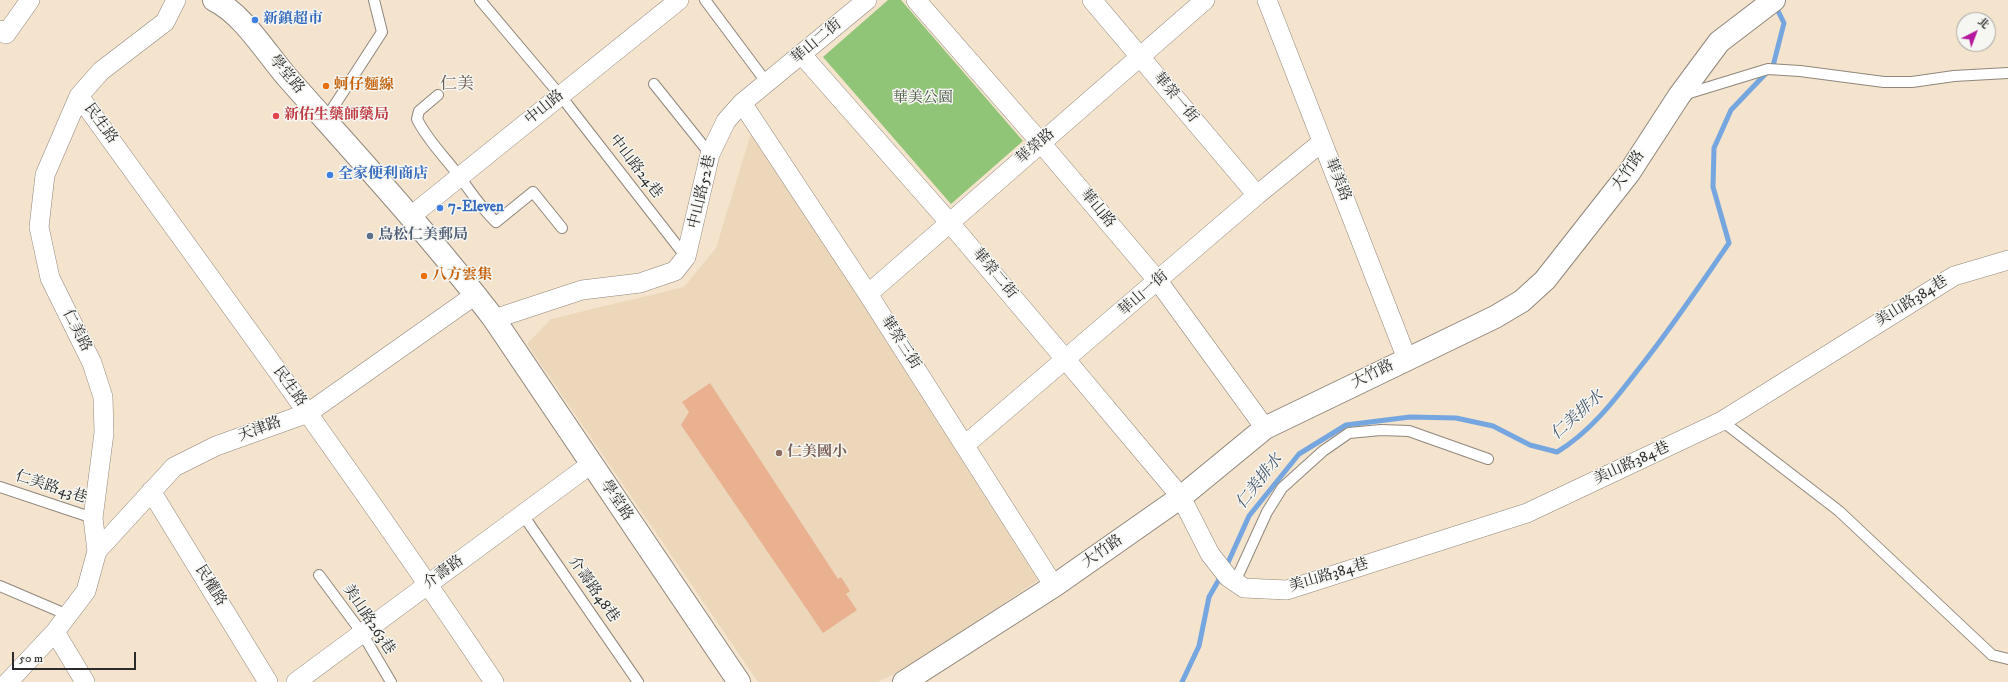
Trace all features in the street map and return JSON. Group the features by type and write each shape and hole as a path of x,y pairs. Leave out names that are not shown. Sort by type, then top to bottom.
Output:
{"street":[{"path":"3,32 30,0"},
{"name":"仁美路","path":"8,682 55,632 86,591 97,551 93,518 104,433 103,397 92,363 50,278 39,226 45,175 79,96 101,71 165,22 176,0"},
{"name":"學堂路","path":"214,0 219,2 247,27 325,120 411,216 475,295 494,320 739,682"},
{"name":"中山路","path":"411,216 679,0"},
{"name":"華山二街","path":"767,83 867,0"},
{"name":"華山路","path":"916,0 1041,143 1158,281 1264,428"},
{"name":"華榮一街","path":"1092,0 1257,195"},
{"name":"華榮路","path":"868,294 1205,0"},
{"name":"華美路","path":"1268,0 1407,359"},
{"name":"大竹路","path":"904,682 1054,586 1180,498 1264,428 1515,305 1545,280 1629,173 1679,96 1719,42 1768,4"},
{"name":"華榮二街","path":"802,55 950,222 1180,498 1210,554 1231,580"},
{"name":"中山路52巷","path":"686,257 710,154 726,121 742,103 767,83"},
{"name":"民生路","path":"79,96 308,413 429,584 494,682"},
{"name":"華榮三街","path":"742,103 868,294 1054,586"},
{"name":"華山一街","path":"965,445 1257,195 1322,142"},
{"path":"494,320 582,290 640,283 675,270 686,257"},
{"name":"美山路384巷","path":"1231,580 1244,588 1287,590 1527,513 1722,421 1954,276 2008,260"},
{"name":"天津路","path":"97,551 174,467 216,446 308,413 475,295"},
{"name":"介壽路","path":"296,682 591,464"},
{"name":"民權路","path":"151,491 268,682"},
{"path":"55,632 85,682"}],"lane":[{"path":"325,120 382,32 374,0"},
{"name":"中山路24巷","path":"480,0 560,95 686,257"},
{"path":"704,0 767,83"},
{"path":"1679,96 1768,70 1800,71 1884,82 1912,82 1954,76 2008,73"},
{"path":"654,84 710,154"},
{"path":"438,95 419,111 417,119 422,130 460,177 481,208 496,222 533,192 562,228"},
{"path":"1722,421 1839,511 1992,655 2008,659"},
{"path":"1231,580 1282,488 1323,451 1349,433 1381,430 1409,431 1488,459"},
{"name":"仁美路43巷","path":"0,487 93,518"},
{"name":"介壽路48巷","path":"523,515 638,682"},
{"name":"美山路263巷","path":"319,575 362,633 391,682"},
{"path":"0,586 68,615"}],"shaded area":[{"name":"仁美國小","path":"752,130 1038,580 918,662 878,682 758,682 527,344 551,319 684,287 716,248"}],"green space":[{"name":"華美公園","path":"888,0 901,0 1023,141 951,204 823,57"}],"building":[{"path":"710,383 838,579 841,577 850,591 846,594 857,610 823,633 681,425 689,412 682,402"}],"waterway":[{"name":"仁美排水","path":"1226,567 1249,516 1299,454 1346,425 1410,417 1456,418 1493,426 1530,445 1557,452 1580,436 1600,416 1661,340 1729,243 1713,187 1714,148 1731,110 1773,66 1784,23 1775,5"},
{"name":"仁美排水","path":"1182,682 1199,646 1209,597 1221,576"}],"place":[{"name":"新鎮超市","path":"255,20"},
{"name":"蚵仔麵線","path":"326,86"},
{"name":"新佑生藥師藥局","path":"276,116"},
{"name":"全家便利商店","path":"330,175"},
{"name":"7-Eleven","path":"440,208"},
{"name":"鳥松仁美郵局","path":"370,236"},
{"name":"八方雲集","path":"424,276"},
{"name":"仁美國小","path":"779,453"}],"district":[{"name":"仁美","path":"457,85"}]}
